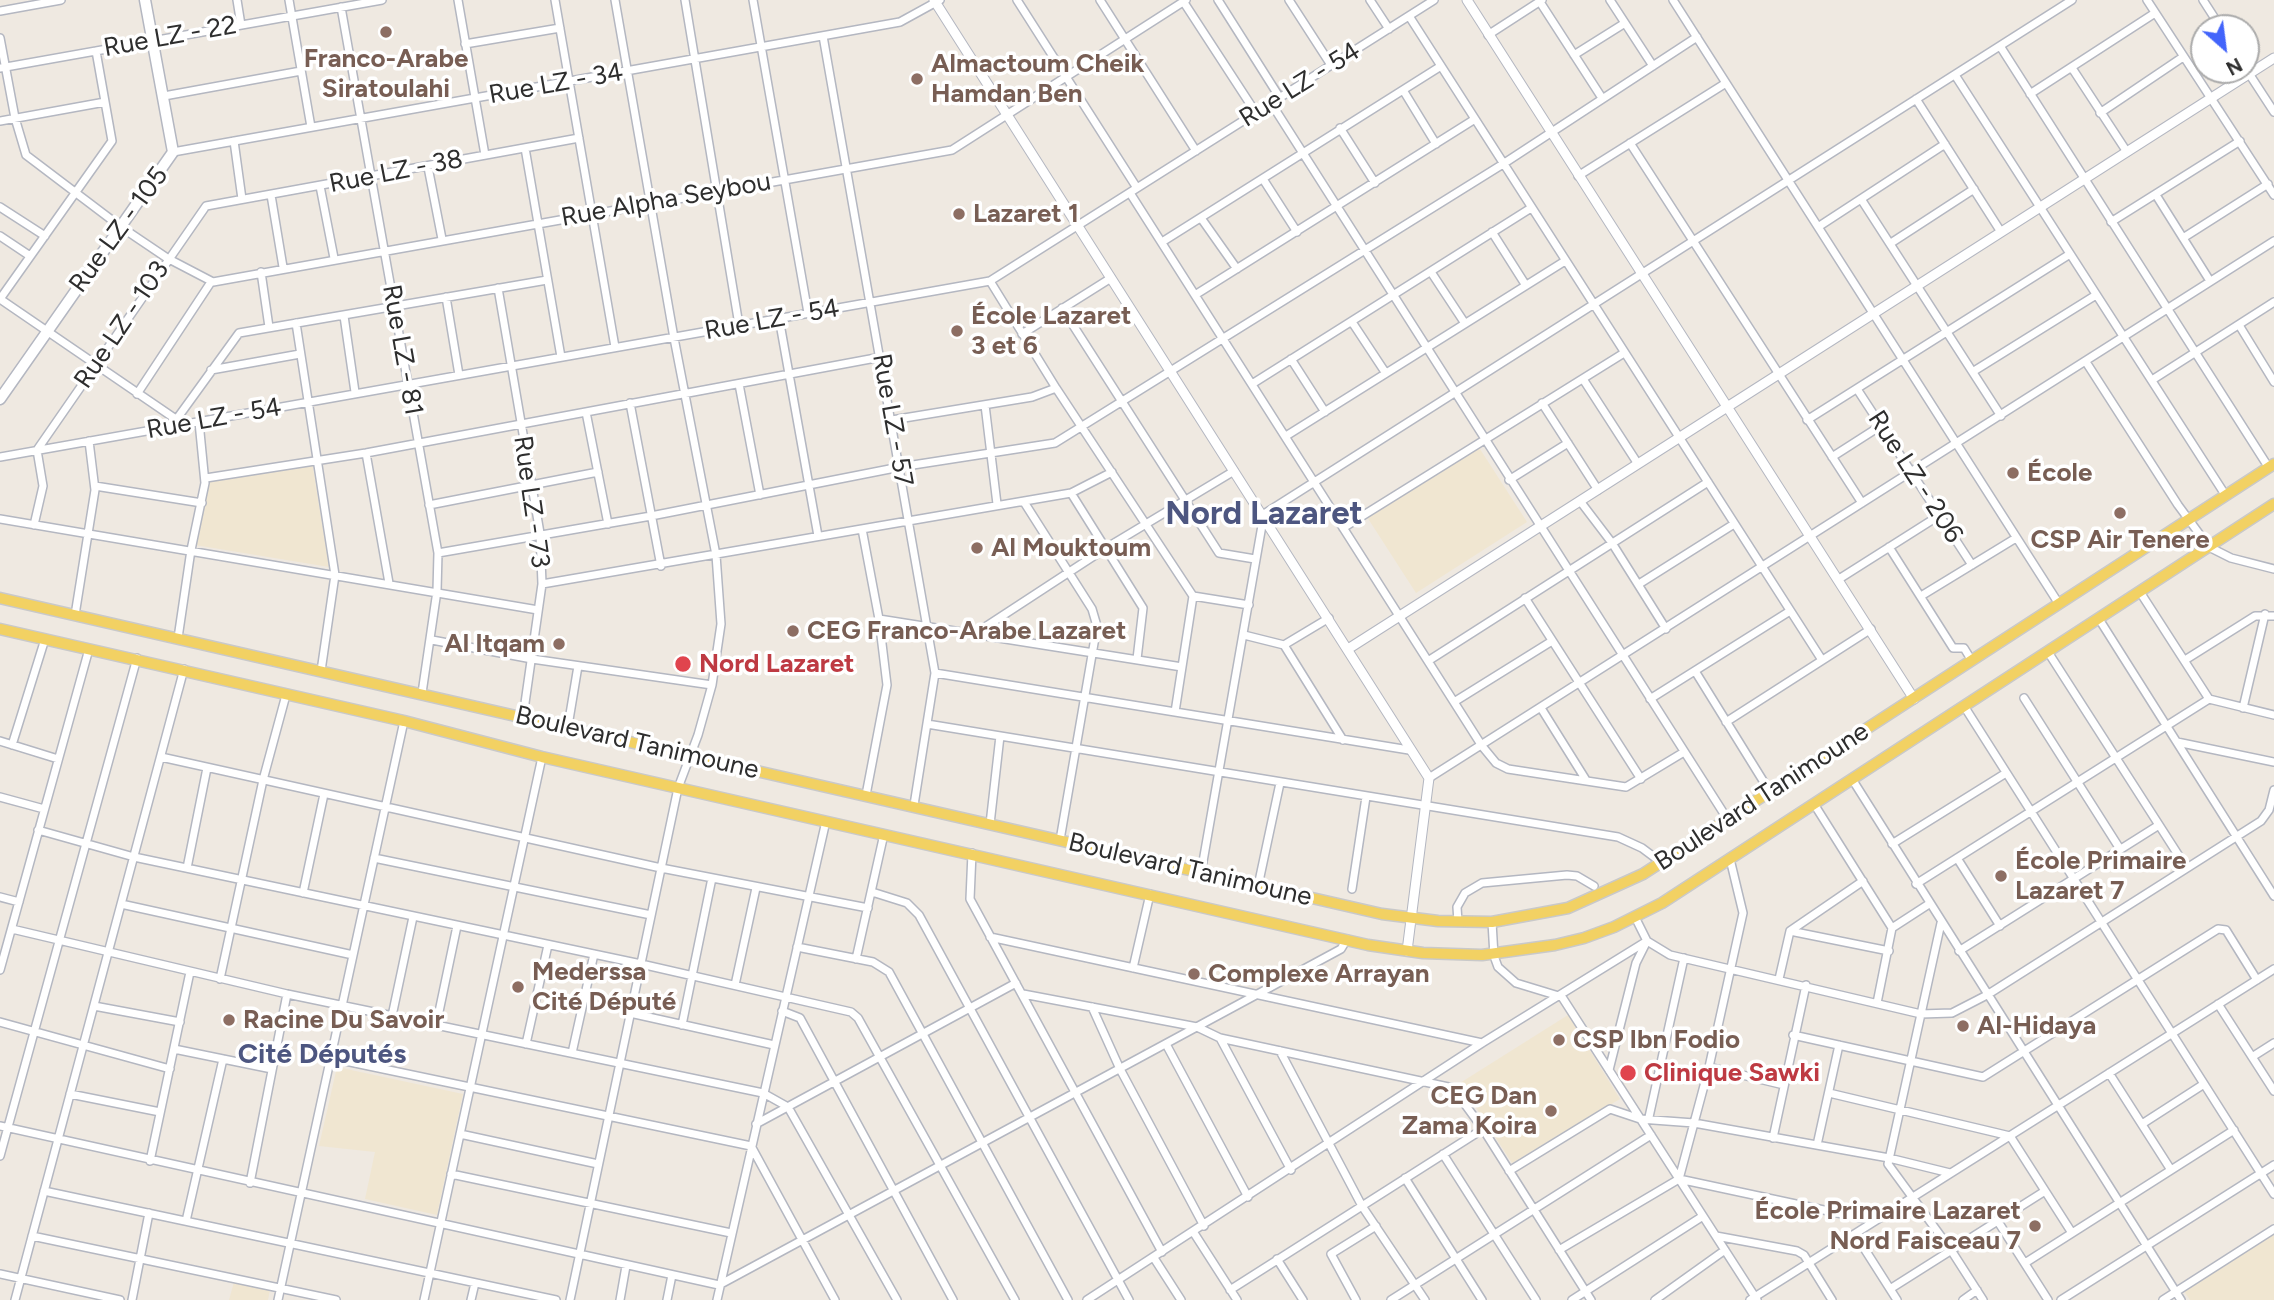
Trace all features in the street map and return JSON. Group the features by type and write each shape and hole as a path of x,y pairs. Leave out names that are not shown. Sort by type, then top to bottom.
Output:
{"main road":[{"name":"Rue LZ - 105","path":"0,399 173,152 145,0"},
{"name":"Boulevard Tanimoune","path":"0,598 914,805 1258,886 1412,919 1492,922 1529,918 1581,904 1662,863 2271,466"},
{"name":"Boulevard Tanimoune","path":"1,632 137,659 404,721 542,757 1346,939 1450,956 1494,954 1555,945 1637,921 2274,504"}],"street":[{"path":"0,11 38,2 61,0"},
{"path":"237,0 241,25"},
{"path":"289,0 311,127"},
{"name":"Rue LZ - 22","path":"3,67 382,0"},
{"path":"458,0 485,155"},
{"path":"555,0 615,347"},
{"path":"569,1300 678,788 712,685 721,624 716,555 684,394 615,0"},
{"path":"685,0 739,326"},
{"path":"753,0 808,313"},
{"path":"1017,0 1066,76 1195,295 1482,746 1499,765 1508,769 1626,787 1684,752"},
{"path":"1100,0 1196,151"},
{"path":"1219,0 1280,98"},
{"path":"1289,0 1331,65"},
{"path":"1370,0 1389,29"},
{"name":"Rue LZ - 54","path":"0,457 180,422 198,422 990,281 1434,0"},
{"path":"1467,0 1640,275 1839,579 1914,699"},
{"path":"1610,0 1653,66"},
{"path":"1673,0 2059,604"},
{"path":"1200,873 1220,773 1264,514 2072,0"},
{"path":"2147,0 2274,195"},
{"path":"936,1 1234,471 1264,514 1409,750 1429,778 1407,951"},
{"name":"Rue LZ - 34","path":"173,152 900,23 936,1"},
{"path":"1184,1 1256,113"},
{"name":"Rue Alpha Seybou","path":"212,282 283,267 952,150 1184,1"},
{"path":"1488,35 1541,1 1602,98"},
{"name":"Rue LZ - 81","path":"341,7 438,553 432,640 422,693"},
{"path":"2030,94 2155,13"},
{"path":"1409,16 1822,660"},
{"path":"1574,55 1625,23"},
{"path":"466,44 560,28"},
{"name":"Rue LZ - 57","path":"823,36 872,302 935,673 914,805"},
{"path":"438,553 540,533 652,516 900,467 1049,445 1082,428 1222,337 1503,164 1697,37"},
{"path":"0,38 3,67 26,155 167,258 212,282 137,394"},
{"path":"2000,46 2195,353 2271,466"},
{"path":"96,51 112,141 0,299 94,366 180,422 211,370 239,333 547,280"},
{"path":"2100,113 2183,57"},
{"path":"1162,242 1441,66"},
{"path":"2072,68 2127,152"},
{"path":"164,96 302,71"},
{"path":"1955,75 2226,496"},
{"path":"1578,176 1726,83"},
{"path":"1348,649 2230,84"},
{"path":"2256,84 2274,112"},
{"path":"1403,90 1436,144"},
{"path":"1916,99 2001,232"},
{"path":"0,121 105,102"},
{"path":"1271,103 1391,296 1728,820"},
{"path":"1195,295 1475,119"},
{"path":"1340,128 1375,183"},
{"name":"Rue LZ - 38","path":"212,203 373,177 579,138"},
{"path":"234,141 242,199"},
{"path":"2111,222 2240,141"},
{"path":"1630,143 1862,503"},
{"path":"1818,227 1945,144"},
{"path":"525,148 561,357"},
{"path":"428,167 442,239"},
{"path":"1263,179 1297,232"},
{"path":"2183,238 2268,184"},
{"path":"320,186 334,258"},
{"path":"1891,243 1974,189"},
{"path":"271,195 283,267"},
{"path":"2156,195 2210,281"},
{"path":"1861,199 2001,416"},
{"name":"Rue LZ - 103","path":"37,450 167,258 202,210 212,203"},
{"path":"0,206 45,236"},
{"path":"1252,384 1531,208"},
{"path":"1200,218 1237,269"},
{"path":"1492,232 1525,284"},
{"path":"0,236 30,256"},
{"path":"1429,778 2274,241"},
{"path":"1807,420 2070,254"},
{"path":"1286,436 1565,261"},
{"path":"261,272 269,327"},
{"path":"1431,272 1464,322"},
{"path":"1022,334 1111,278"},
{"path":"990,281 1056,388 1193,596 1175,712"},
{"name":"Rue LZ - 73","path":"498,288 540,533 542,584 523,717"},
{"path":"1974,371 2096,295"},
{"path":"446,297 459,375"},
{"path":"2152,380 2274,302"},
{"path":"1062,308 1219,553 1255,559"},
{"path":"344,316 355,392"},
{"path":"779,318 818,536"},
{"path":"1352,322 1385,372"},
{"path":"296,323 335,575 321,671"},
{"path":"2239,325 2274,382"},
{"path":"1343,528 1624,353"},
{"path":"211,370 300,354"},
{"path":"206,478 317,458 366,453 881,357"},
{"path":"1291,359 1325,412"},
{"path":"2086,362 2209,547 2231,558 2274,569"},
{"path":"2266,370 2274,365"},
{"path":"1583,379 1638,464"},
{"path":"739,384 760,495"},
{"path":"892,420 1032,397 1056,388"},
{"name":"Rue LZ - 206","path":"1857,389 1972,565"},
{"path":"630,403 661,566"},
{"path":"1542,403 1598,490"},
{"path":"985,405 997,504"},
{"path":"586,412 608,524"},
{"path":"178,638 191,550 206,478 198,422"},
{"path":"1832,457 1882,425"},
{"path":"75,615 96,486 89,441"},
{"path":"1510,480 1568,443"},
{"path":"34,525 43,486 37,450"},
{"path":"366,453 388,583"},
{"path":"975,633 1106,548 1234,471"},
{"path":"429,505 598,472"},
{"path":"542,584 661,566 997,504 1071,493 1112,472"},
{"path":"1427,661 1708,482"},
{"path":"96,486 202,503"},
{"path":"1071,493 1143,608 1137,659"},
{"path":"1580,501 1612,543 1666,629"},
{"path":"1024,502 1096,616 1097,626 1060,841"},
{"path":"1839,579 1940,516"},
{"path":"0,519 538,610"},
{"path":"1639,584 1734,524"},
{"path":"862,529 879,618 887,694 866,795"},
{"path":"1922,596 2016,538"},
{"path":"1889,547 1954,648 1964,648 1972,661"},
{"path":"2140,592 2209,699 2274,715"},
{"path":"1193,596 1249,605"},
{"path":"1525,598 1641,779"},
{"path":"1650,699 1790,611"},
{"path":"2185,660 2245,622 2265,614 2274,616"},
{"path":"2243,708 2265,614"},
{"path":"879,618 1182,667"},
{"path":"1284,645 1329,618"},
{"path":"2099,619 2274,896"},
{"path":"1726,722 1871,629"},
{"path":"1244,635 1284,645 1343,740"},
{"path":"12,745 46,639"},
{"path":"432,640 532,659 712,685"},
{"path":"1454,702 1552,641"},
{"path":"1,965 89,649"},
{"path":"2048,652 2186,867"},
{"path":"0,1156 4,1127 137,659"},
{"path":"568,726 578,666"},
{"path":"15,1300 184,670"},
{"path":"1695,671 1770,792"},
{"path":"935,673 1409,750"},
{"path":"220,979 263,780 286,695"},
{"path":"2024,698 2120,849"},
{"path":"1916,884 2209,699"},
{"path":"1964,706 2274,1194"},
{"path":"1541,708 1586,780"},
{"path":"278,1300 404,721"},
{"path":"927,724 1618,837 1642,848 1662,863"},
{"path":"990,824 1000,736"},
{"path":"0,741 58,758"},
{"path":"2177,742 2274,762"},
{"path":"161,757 661,868 868,908"},
{"path":"424,1300 542,757"},
{"path":"187,868 207,768"},
{"path":"1892,844 2006,773"},
{"path":"1852,779 1916,884 2182,1300"},
{"path":"1258,886 1280,783"},
{"path":"1637,921 1645,938 1664,953 1921,1014 1952,1013 1987,995 2266,816 2274,790"},
{"path":"303,893 324,794"},
{"path":"0,797 44,809"},
{"path":"1352,889 1366,797"},
{"path":"1814,804 1892,928 1877,1003"},
{"path":"717,1300 825,821"},
{"path":"1959,951 2159,825"},
{"path":"38,830 134,857 641,964 851,1012 858,1018 1015,1300"},
{"path":"856,959 884,834"},
{"path":"972,853 968,894 1074,1094 1163,1252"},
{"path":"374,858 651,915"},
{"path":"1957,858 2000,926"},
{"path":"1679,1179 1709,1067 1743,913 1730,859"},
{"path":"1458,922 1457,907 1465,892 1482,883 1567,875 1577,876 1594,886"},
{"path":"682,1025 712,878"},
{"path":"1779,979 1790,931 1863,881"},
{"path":"736,985 756,888"},
{"path":"872,892 907,902 914,908 1027,1119 1129,1300"},
{"path":"1133,968 1150,894"},
{"path":"0,897 19,902"},
{"path":"121,904 353,955"},
{"path":"1892,928 1929,904"},
{"path":"392,1016 413,917"},
{"path":"1492,922 1494,954 1498,967 1517,983 1562,997 1754,1299 2274,969"},
{"path":"1941,923 1889,1158 1890,1170 1951,1250 1983,1300"},
{"path":"436,1026 457,926"},
{"path":"12,929 287,994 763,1093 788,1107 897,1300"},
{"path":"1793,1035 1983,1077 2222,929 2227,930 2258,980"},
{"path":"1790,931 1889,951"},
{"path":"990,937 1482,1043"},
{"path":"1087,1300 1331,1144 1482,1043 1562,997 1645,938"},
{"path":"1609,1070 1636,963 1645,938"},
{"path":"4,1127 197,1172 719,1285 1341,949 1346,939"},
{"path":"526,1044 548,945"},
{"path":"797,947 856,959 886,969 1068,1300"},
{"path":"572,1053 594,954"},
{"path":"1649,1117 1684,958"},
{"path":"150,1161 190,972"},
{"path":"756,1124 1016,983"},
{"path":"1773,1138 1793,1035 1806,985"},
{"path":"250,1183 287,994"},
{"path":"1023,994 1197,1027 1220,1038 1453,1088 1483,1129 1591,1300"},
{"path":"2218,1004 2274,1091"},
{"path":"94,1006 180,1021"},
{"path":"1092,1007 1120,1069 1204,1226"},
{"path":"782,1011 800,1018 953,1300"},
{"path":"630,1013 774,1045"},
{"path":"0,1023 170,1069"},
{"path":"1220,1038 1291,1170"},
{"path":"2252,1057 2274,1043"},
{"path":"1166,1044 1248,1197"},
{"path":"1816,1145 1839,1045"},
{"path":"174,1049 272,1069"},
{"path":"1280,1052 1362,1206 1425,1300"},
{"path":"331,1058 751,1146 835,1300"},
{"path":"186,1221 223,1059"},
{"path":"1709,1067 1784,1085"},
{"path":"2109,1073 2171,1170"},
{"path":"2142,1124 2204,1084"},
{"path":"1829,1093 2010,1136 2072,1233"},
{"path":"70,1094 160,1112"},
{"path":"1509,1171 1604,1111 1615,1110 1640,1118 1694,1123 1889,1158 1950,1174"},
{"path":"1230,1290 1483,1129"},
{"path":"2025,1263 2234,1130"},
{"path":"460,1134 598,1164"},
{"path":"1391,1300 1651,1135"},
{"path":"1443,1154 1536,1300"},
{"path":"2061,1300 2274,1165"},
{"path":"451,1174 731,1233"},
{"path":"1405,1178 1482,1300"},
{"path":"1559,1250 1679,1179 1875,1221"},
{"path":"44,1191 475,1283 519,1296 556,1300"},
{"path":"1890,1289 2045,1191"},
{"path":"132,1300 149,1213"},
{"path":"1572,1300 1703,1216"},
{"path":"1997,1220 2048,1300"},
{"path":"1356,1300 1331,1254 1376,1226"},
{"path":"2163,1300 2274,1229"},
{"path":"1194,1233 1237,1300"},
{"path":"1855,1234 1897,1300"},
{"path":"32,1236 336,1300"},
{"path":"1716,1236 1797,1251 1809,1263 1832,1300"},
{"path":"1655,1300 1725,1250"},
{"path":"1154,1258 1181,1300"},
{"path":"1277,1259 1303,1300"},
{"path":"620,1300 626,1266"},
{"path":"0,1274 89,1297 120,1300"},
{"path":"667,1300 672,1275"},
{"path":"471,1300 475,1283"},
{"path":"1963,1300 1977,1290"}],"shaded area":[{"path":"1478,446 1527,522 1416,593 1367,517"},
{"path":"312,462 329,567 195,545 209,479"},
{"path":"1568,1015 1620,1099 1512,1163 1460,1083"},
{"path":"337,1067 463,1094 437,1215 365,1199 375,1152 319,1146"},
{"path":"2274,1233 2274,1300 2190,1300 2184,1291"},
{"path":"234,1282 270,1290 268,1300 229,1300"}],"place":[{"name":"Franco-Arabe Siratoulahi","path":"386,32"},
{"name":"Almactoum Cheik Hamdan Ben","path":"917,79"},
{"name":"Lazaret 1","path":"959,214"},
{"name":"École Lazaret 3 et 6","path":"957,331"},
{"name":"École","path":"2013,473"},
{"name":"CSP Air Tenere","path":"2120,513"},
{"name":"Al Mouktoum","path":"977,548"},
{"name":"CEG Franco-Arabe Lazaret","path":"793,631"},
{"name":"Al Itqam","path":"559,644"},
{"name":"Nord Lazaret","path":"683,664"},
{"name":"École Primaire Lazaret 7","path":"2001,876"},
{"name":"Complexe Arrayan","path":"1194,974"},
{"name":"Mederssa Cité Député","path":"518,987"},
{"name":"Racine Du Savoir","path":"229,1020"},
{"name":"Al-Hidaya","path":"1963,1026"},
{"name":"CSP Ibn Fodio","path":"1559,1040"},
{"name":"Clinique Sawki","path":"1628,1073"},
{"name":"CEG Dan Zama Koira","path":"1551,1111"},
{"name":"École Primaire Lazaret Nord Faisceau 7","path":"2035,1226"}],"district":[{"name":"Nord Lazaret","path":"1264,514"},
{"name":"Cité Députés","path":"322,1055"}]}
